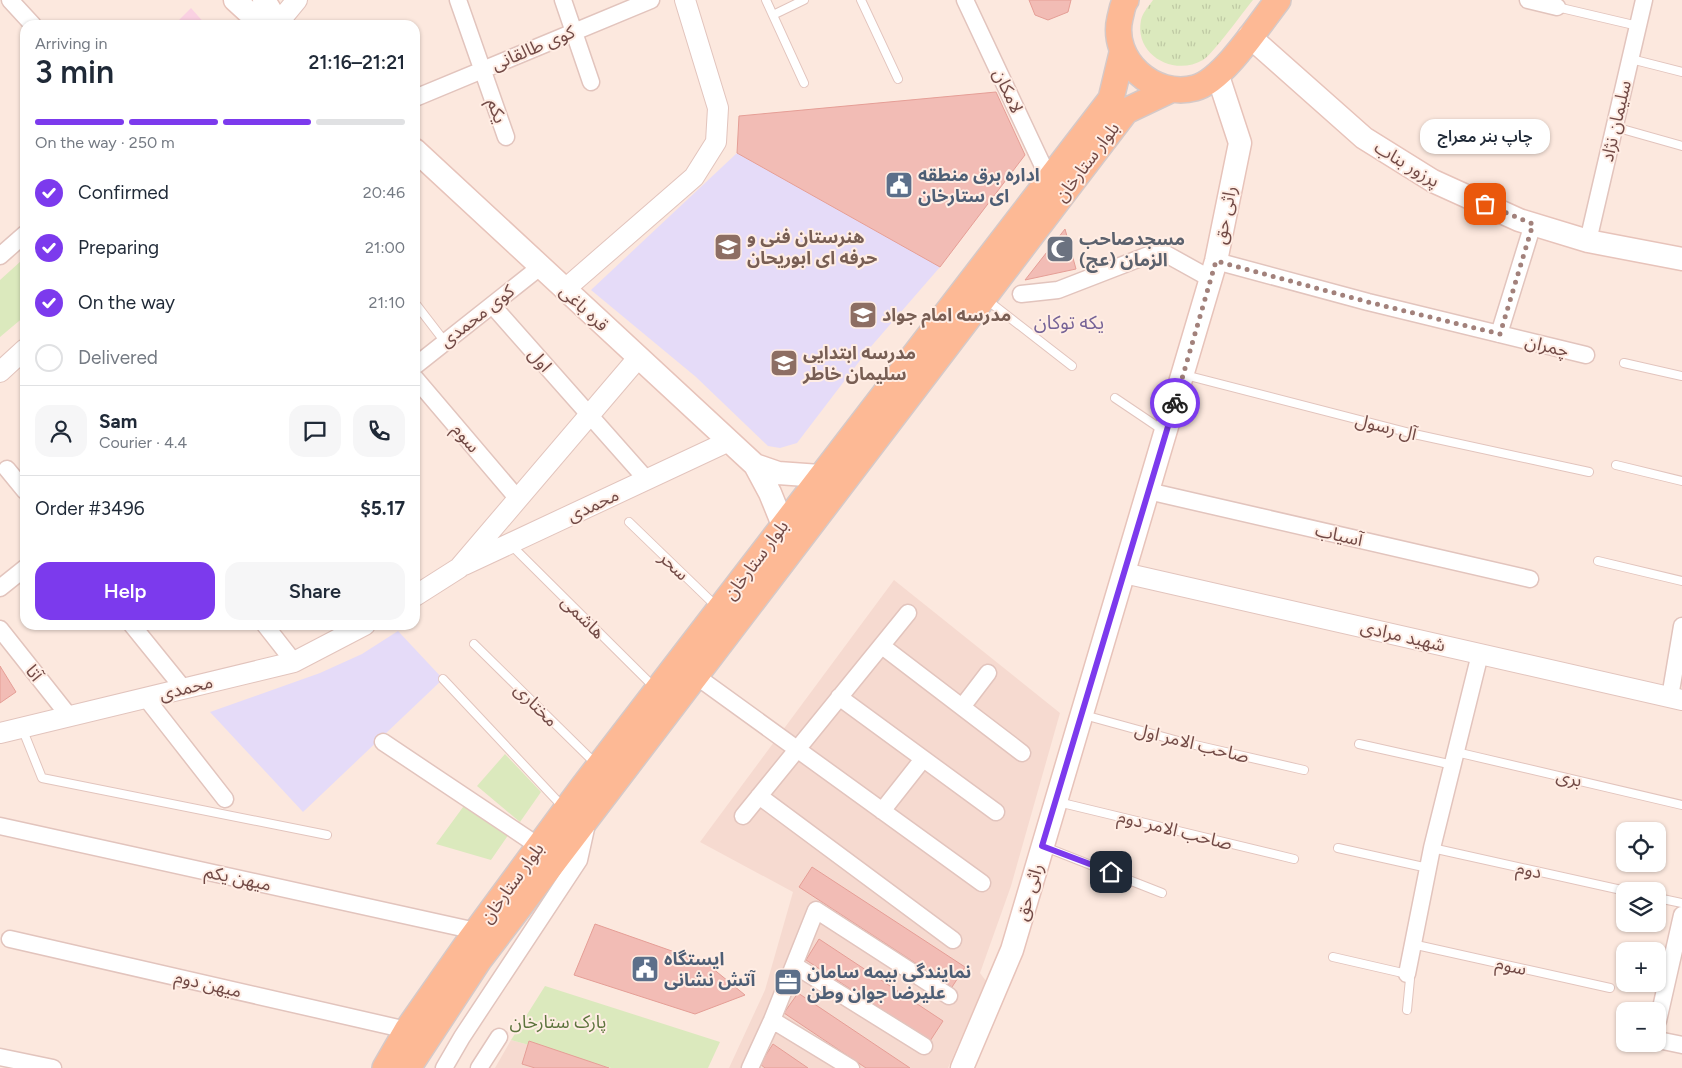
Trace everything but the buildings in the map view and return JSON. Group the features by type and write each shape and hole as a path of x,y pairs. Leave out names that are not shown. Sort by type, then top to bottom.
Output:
{"main road":[{"path":"235,0 247,11 269,20"},
{"path":"264,0 276,20"},
{"path":"1126,0 1118,28 1122,53 1142,78 1170,90 1196,88 1218,76 1278,0"},
{"name":"پرزور بناب","path":"1249,36 1364,138 1433,181 1533,224 1588,241 1682,259"},
{"name":"بلوار ستارخان","path":"829,483 1111,99 1122,53"},
{"name":"راثی حق","path":"962,1068 1012,950 1214,270 1240,144 1218,76"},
{"name":"بلوار ستارخان","path":"577,813 598,766 718,609 791,531 984,298 1126,111 1170,90"},
{"name":"قره باغی","path":"420,155 755,466 791,531"},
{"name":"قره باغی","path":"755,466 778,473 829,483"},
{"name":"بلوار ستارخان","path":"408,1068 548,852 577,813 696,676 791,531"},
{"name":"بلوار ستارخان","path":"385,1068 407,1030 476,931 548,852"}],"street":[{"path":"10,0 28,20"},
{"path":"282,20 297,0"},
{"name":"یکم","path":"458,0 506,137"},
{"path":"563,0 591,82"},
{"name":"کوی طالقانی","path":"420,96 651,0"},
{"path":"564,290 694,177 716,142 718,108 685,0"},
{"name":"لامکان","path":"965,0 1050,181"},
{"path":"1528,0 1557,7"},
{"name":"سلیمان نژاد","path":"1588,241 1644,0"},
{"path":"1500,334 1533,224"},
{"path":"0,256 20,238"},
{"name":"چمران","path":"1021,294 1058,290 1151,254 1166,254 1214,270 1368,302 1586,355"},
{"name":"کوی محمدی","path":"420,362 540,267"},
{"name":"اول","path":"492,305 647,480"},
{"path":"0,372 20,354"},
{"name":"محمدی","path":"459,568 638,358"},
{"name":"سوم","path":"420,384 518,499"},
{"name":"محمدی","path":"420,593 459,568 728,442"},
{"path":"7,469 20,486"},
{"name":"آسیاب","path":"1148,490 1530,579"},
{"path":"0,588 20,572"},
{"name":"شهید مرادی","path":"1124,573 1676,699"},
{"path":"743,816 908,613"},
{"path":"1676,699 1682,626"},
{"name":"آتا","path":"0,629 69,716"},
{"path":"136,630 183,688"},
{"path":"269,630 294,662"},
{"name":"محمدی","path":"0,733 294,662 355,630"},
{"path":"882,646 1022,753"},
{"path":"1407,974 1432,848 1480,654"},
{"path":"962,707 988,673"},
{"path":"696,676 982,883"},
{"path":"839,697 996,812"},
{"path":"146,698 225,799"},
{"path":"384,742 548,852"},
{"path":"882,811 923,759"},
{"path":"759,796 954,940"},
{"path":"444,1068 462,1037 579,860 577,813"},
{"name":"میهن یکم","path":"0,826 476,931"},
{"path":"750,1068 772,1020 816,910 948,996"},
{"path":"1664,1002 1678,952 1682,914"},
{"name":"میهن دوم","path":"10,939 407,1030"},
{"path":"794,965 924,1046"},
{"path":"772,1020 851,1068"},
{"path":"480,1068 499,1037"},
{"path":"1666,1042 1682,1045"},
{"path":"0,1057 53,1068"}],"lane":[{"path":"766,0 804,83"},
{"path":"773,15 804,0"},
{"path":"860,0 898,79"},
{"path":"1557,7 1638,26"},
{"path":"1631,59 1682,72"},
{"path":"1615,127 1682,146"},
{"path":"984,298 1072,366"},
{"path":"420,310 445,342"},
{"path":"1624,364 1682,376"},
{"name":"آل رسول","path":"1184,375 1414,434 1589,472"},
{"path":"1114,398 1166,432"},
{"path":"1616,464 1682,481"},
{"name":"سحر","path":"629,522 718,609"},
{"name":"هاشمی","path":"510,544 657,689"},
{"path":"1598,561 1682,581"},
{"name":"مختاری","path":"474,644 598,766"},
{"path":"443,679 577,813"},
{"name":"صاحب الامر اول","path":"1082,714 1182,742 1304,770"},
{"path":"22,728 42,778 327,835"},
{"name":"بری","path":"1359,744 1454,758 1682,805"},
{"name":"صاحب الامر دوم","path":"1056,802 1294,859"},
{"path":"1042,846 1162,893"},
{"path":"1338,848 1428,868"},
{"name":"دوم","path":"1432,848 1616,889"},
{"path":"1666,900 1682,904"},
{"name":"سوم","path":"1412,944 1610,988"},
{"path":"1333,958 1407,974 1410,979 1407,1010"}],"shaded area":[{"path":"191,8 202,20 179,20"},
{"path":"737,153 940,267 868,350 797,443 780,448 768,446 696,377 591,290"},
{"path":"894,580 1060,713 1011,886 980,973 986,981 948,1068 729,1068 765,990 793,892 700,842"},
{"path":"398,631 443,679 303,812 210,712 320,673 362,654"},
{"path":"511,1040 611,1068 495,1068"}],"green space":[{"path":"1153,0 1253,0 1208,56 1192,65 1180,66 1158,60 1150,53 1144,43 1140,32 1141,20"},
{"path":"20,262 20,320 0,337 0,280"},
{"path":"505,754 541,792 520,822 477,786"},
{"path":"466,803 511,831 491,860 436,844"},
{"name":"پارک ستارخان","path":"545,986 720,1042 708,1068 611,1068 511,1040"}],"way so far":[{"path":"1175,403 1216,261 1368,302 1500,334 1533,224 1519,220 1485,204"}],"place":[{"name":"اداره برق منطقه ای ستارخان","path":"899,185"},
{"name":"چاپ بنر معراج","path":"1485,204"},
{"name":"هنرستان فنی و حرفه ای ابوریحان","path":"728,247"},
{"name":"مسجدصاحب الزمان (عج)","path":"1060,249"},
{"name":"مدرسه امام جواد","path":"863,315"},
{"name":"مدرسه ابتدایی سلیمان خاطر","path":"784,363"},
{"name":"ایستگاه آتش نشانی","path":"645,969"},
{"name":"نمایندگی بیمه سامان علیرضا جوان وطن","path":"788,982"}],"district":[{"name":"یکه توکان","path":"1069,322"}],"route":[{"path":"1111,872 1042,846 1175,403"}]}
